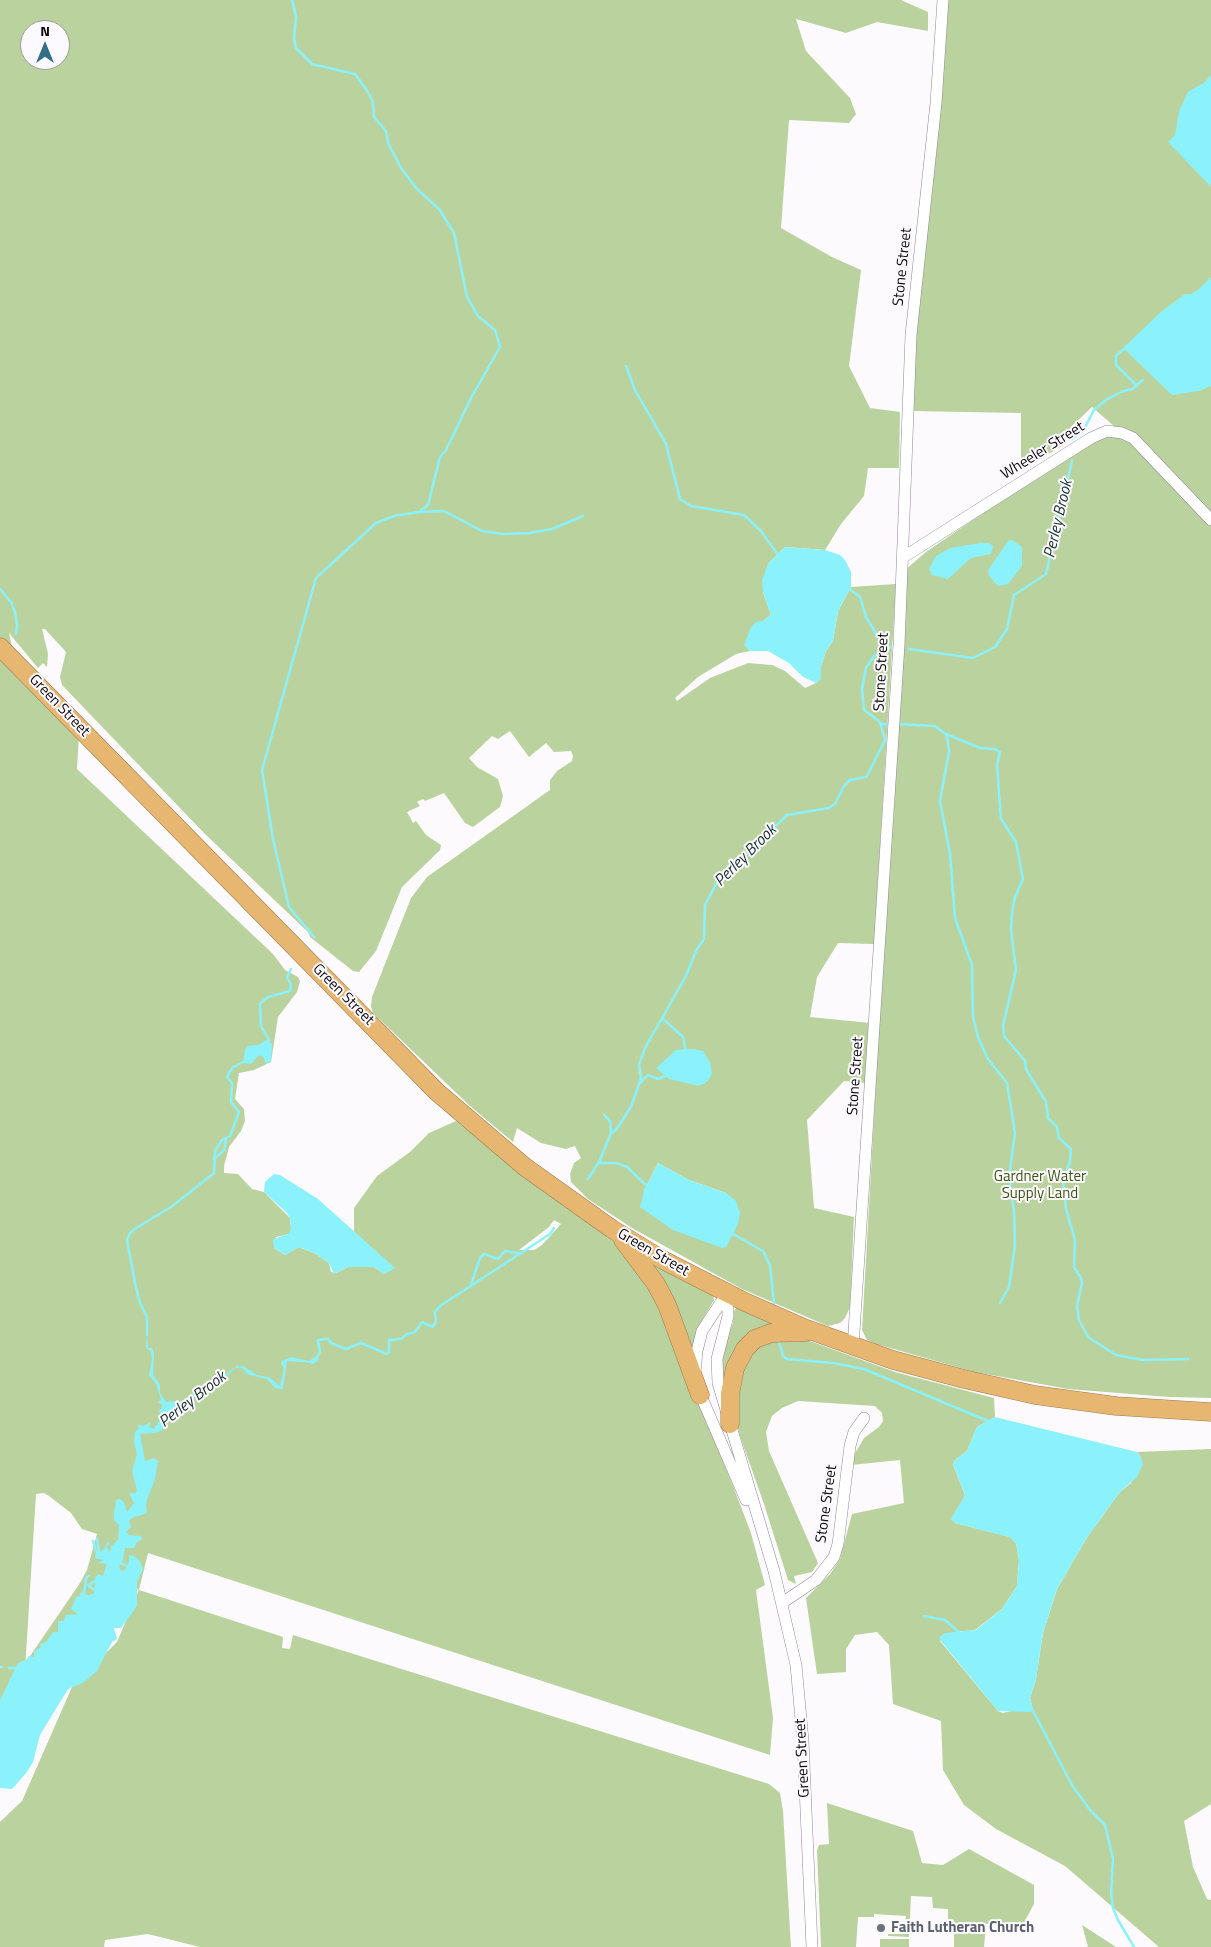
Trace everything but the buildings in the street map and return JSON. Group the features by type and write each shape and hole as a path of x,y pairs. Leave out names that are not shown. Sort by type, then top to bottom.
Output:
{"highway":[{"name":"Green Street","path":"0,647 437,1092 525,1167 612,1229 727,1293"},
{"path":"612,1229 643,1266 663,1298 700,1395"},
{"path":"727,1293 816,1333 854,1347 941,1373 1036,1395 1125,1407 1211,1412"},
{"path":"730,1424 728,1402 733,1377 739,1359 749,1344 771,1333 816,1333"}],"street":[{"name":"Stone Street","path":"854,1347 899,645 911,336 936,103 943,0"},
{"name":"Wheeler Street","path":"902,558 1091,438 1107,432 1122,433 1133,438 1211,520"},
{"name":"Green Street","path":"727,1293 704,1325 698,1344 695,1373 700,1395 757,1526 774,1572"},
{"name":"Green Street","path":"727,1293 728,1316 719,1349 717,1371 720,1396 774,1572 794,1656 800,1699 812,1947"},
{"name":"Stone Street","path":"782,1603 816,1580 834,1557 838,1544 850,1446 854,1432 864,1418"}],"green space":[{"path":"0,0 901,0 928,12 928,31 877,22 846,33 796,19 806,51 850,98 856,114 849,123 789,120 781,228 832,257 861,270 849,366 870,408 900,412 899,468 868,468 864,496 841,524 825,550 785,547 768,564 763,592 771,615 763,621 745,645 750,651 736,654 698,677 675,698 677,701 710,678 748,663 772,665 785,671 805,688 816,683 821,678 821,666 826,651 833,641 838,611 851,587 896,584 874,944 838,943 817,977 810,1017 870,1023 865,1083 844,1081 807,1120 814,1208 854,1217 850,1307 845,1318 840,1323 828,1326 742,1289 632,1228 588,1199 571,1182 570,1174 574,1163 581,1158 575,1146 566,1149 541,1143 517,1128 513,1142 470,1106 373,1013 371,1006 372,997 411,898 427,877 550,790 550,780 557,771 572,761 571,751 554,752 546,743 529,757 510,731 498,739 492,736 469,758 477,767 498,779 503,796 500,807 473,827 465,823 444,793 425,801 423,799 417,802 420,806 407,812 413,823 416,821 426,835 441,845 440,850 402,887 376,951 359,972 353,971 310,937 308,932 204,833 62,685 60,677 66,652 45,629 42,629 48,654 47,667 43,663 38,668 9,633 12,647 80,716 77,769 273,954 285,970 298,977 300,981 297,992 278,1017 271,1062 254,1070 239,1073 235,1099 244,1109 245,1121 241,1131 229,1147 224,1166 224,1173 238,1174 252,1189 264,1192 290,1218 291,1229 289,1234 276,1237 274,1248 285,1255 299,1247 316,1254 329,1263 331,1272 336,1273 348,1267 366,1266 374,1267 384,1274 394,1268 354,1232 354,1208 377,1176 410,1152 429,1133 456,1121 526,1178 615,1241 650,1283 751,1533 765,1585 756,1590 773,1718 770,1755 148,1553 139,1590 121,1579 112,1547 109,1556 111,1569 50,1668 28,1659 80,1583 87,1570 97,1534 82,1529 71,1513 44,1493 36,1494 25,1670 0,1710","holes":["658,1163 689,1180 726,1193 644,1191","554,1220 561,1224 542,1245 534,1250 519,1250 549,1227"]},
{"name":"Gardner Water Supply Land","path":"941,0 1211,0 1211,1398 1169,1397 1068,1389 975,1372 876,1344 867,1340 862,1330 905,570 926,552 1093,438 1122,433 1092,407 1072,426 1063,445 1021,471 1021,413 911,411"},
{"path":"652,1262 713,1295 714,1300 701,1322 692,1353 650,1264"},
{"path":"737,1307 774,1324 765,1330 726,1390 720,1372 725,1342 733,1323 734,1311"},
{"path":"781,1335 792,1335 895,1372 994,1398 995,1417 977,1427 967,1451 955,1460 953,1465 965,1495 962,1504 955,1512 955,1523 1010,1537 1016,1543 1019,1560 1017,1586 1002,1609 975,1630 955,1632 940,1641 998,1711 1003,1713 1032,1706 1030,1698 1036,1679 1043,1633 1057,1589 1086,1539 1119,1493 1131,1483 1141,1457 1137,1452 1211,1449 1211,1804 1184,1821 1193,1867 1207,1899 1211,1900 1211,1947 1159,1947 1065,1866 996,1829 964,1805 943,1770 941,1721 893,1704 889,1645 877,1632 855,1635 846,1649 846,1672 817,1674 806,1598 830,1574 840,1559 852,1514 904,1503 900,1460 851,1465 854,1455 864,1438 879,1427 883,1421 882,1413 875,1406 798,1401 782,1408 772,1416 766,1432 769,1451 818,1563 812,1572 794,1576 796,1584 788,1580 740,1436 734,1409 741,1371 755,1348"},
{"path":"139,1590 283,1637 282,1648 290,1649 293,1635 769,1784 780,1793 783,1811 791,1947 200,1947 148,1934 105,1940 104,1947 0,1947 0,1822 22,1801 72,1687 117,1642"},
{"path":"827,1803 913,1831 922,1863 943,1865 969,1849 1034,1885 1034,1904 1021,1928 1003,1931 1000,1923 986,1924 984,1947 954,1947 954,1920 948,1919 948,1909 933,1908 932,1897 911,1896 909,1937 888,1936 888,1934 905,1934 906,1916 874,1914 874,1917 858,1917 856,1947 821,1947 817,1850 819,1845 829,1844"},
{"path":"1082,1925 1116,1947 1088,1947"},
{"path":"880,1939 909,1939 909,1947 880,1947"}],"water":[{"path":"1211,75 1211,187 1168,142 1175,135 1179,111 1188,92 1205,82"},
{"path":"1211,277 1211,386 1199,391 1172,395 1123,348 1162,311 1185,294 1191,294 1199,289"},
{"path":"1009,540 1022,547 1022,566 1008,584 998,586 989,576 988,570"},
{"path":"989,543 993,546 991,554 971,558 948,579 932,575 929,569 936,556 950,548"},
{"path":"785,547 825,550 840,555 851,572 851,587 838,611 833,641 826,651 821,666 821,678 816,683 803,677 789,663 768,651 750,651 744,645 751,627 756,622 763,621 771,615 763,592 762,580 768,564"},
{"path":"266,1040 272,1044 271,1062 266,1063 263,1057 259,1055 251,1064 243,1063 245,1050 248,1046 258,1045"},
{"path":"694,1049 703,1051 710,1062 712,1074 708,1081 699,1086 669,1079 656,1068 676,1050"},
{"path":"658,1163 689,1180 726,1193 736,1201 740,1212 738,1224 726,1247 722,1248 673,1230 640,1207 644,1191"},
{"path":"274,1174 280,1175 318,1199 395,1268 384,1274 374,1267 348,1267 334,1274 329,1263 316,1254 299,1247 285,1255 274,1248 273,1239 288,1234 291,1229 290,1218 286,1212 264,1192 265,1182"},
{"path":"147,1333 148,1348 152,1348 154,1353 153,1375 160,1385 160,1393 166,1402 174,1401 176,1406 184,1403 196,1391 207,1391 212,1380 220,1378 237,1366 243,1366 257,1375 269,1377 280,1386 284,1368 281,1364 282,1361 291,1357 309,1361 317,1356 314,1363 287,1361 283,1389 275,1388 267,1379 249,1375 242,1368 235,1368 223,1380 212,1383 211,1391 194,1397 173,1418 163,1424 163,1430 155,1433 140,1434 145,1461 154,1458 158,1461 155,1479 146,1503 147,1513 132,1518 129,1521 131,1527 126,1532 129,1535 141,1536 142,1539 136,1543 134,1548 125,1548 123,1560 119,1566 121,1571 125,1570 129,1561 129,1555 134,1556 140,1561 143,1569 137,1582 137,1606 121,1628 114,1628 117,1639 112,1642 97,1671 83,1683 68,1689 40,1735 33,1762 27,1772 12,1789 0,1788 0,1700 18,1663 26,1660 29,1656 34,1657 34,1652 41,1647 40,1644 46,1642 53,1632 58,1632 58,1621 64,1621 66,1615 78,1614 71,1609 76,1597 94,1594 95,1578 98,1574 103,1576 107,1564 98,1563 103,1560 95,1558 95,1556 104,1549 108,1541 110,1544 106,1547 110,1552 111,1546 118,1540 119,1525 114,1520 116,1500 120,1499 124,1502 127,1512 134,1503 129,1493 137,1491 132,1471 137,1454 134,1442 135,1432 139,1428 137,1424 143,1426 151,1422 149,1427 154,1429 158,1422 163,1419 159,1411 163,1405 158,1402 161,1399 156,1384 149,1375 152,1359 151,1352 146,1348"},
{"path":"995,1417 1137,1452 1143,1464 1137,1477 1119,1493 1086,1539 1057,1589 1043,1633 1036,1679 1030,1698 1033,1709 1031,1712 998,1711 940,1640 940,1637 945,1633 976,1630 1002,1609 1017,1586 1019,1560 1016,1543 1009,1537 955,1523 951,1519 965,1495 953,1465 955,1460 967,1451 977,1427"}],"waterway":[{"path":"292,0 296,16 294,38 296,48 312,64 355,74 366,89 373,102 374,117 386,131 388,143 401,168 417,189 439,209 454,233 467,297 478,316 495,330 500,347 471,398 446,450 440,457 428,505 419,512 394,516 376,523 316,578 262,770 273,839 289,907 314,937"},
{"path":"1126,347 1116,356 1116,365 1137,386"},
{"path":"626,366 635,390 666,444 680,499 691,506 744,515 760,530 779,556"},
{"name":"Perley Brook","path":"1072,439 1083,431 1094,410 1106,400 1121,392 1132,389 1143,380"},
{"name":"Perley Brook","path":"909,649 973,658 995,647 1007,629 1014,595 1046,574 1072,461"},
{"path":"421,512 444,511 482,531 502,534 529,533 552,529 583,516"},
{"path":"847,587 860,597 866,617 885,648"},
{"path":"0,589 11,602 15,612 16,634"},
{"name":"Perley Brook","path":"588,1179 599,1162 611,1133 616,1130 631,1107 641,1078 639,1065 645,1048 686,976 696,951 704,939 705,905 716,884 787,815 829,808 835,804 844,786 850,780 866,777 868,774 885,740 880,722 864,710 862,689 866,668 874,656 891,647"},
{"path":"880,724 891,724"},
{"path":"896,724 935,726 946,734 948,742 949,752 940,801 950,854 955,918 972,965 973,1017 978,1037 988,1059 1007,1083 1015,1133 1009,1178 1014,1210 1015,1246 1009,1287 1000,1303"},
{"path":"946,734 980,748 995,749 1000,752 997,765 1001,819 1016,842 1023,879 1015,897 1012,913 1011,930 1016,970 1003,1026 1004,1036 1025,1061 1026,1069 1046,1102 1048,1118 1057,1127 1059,1138 1071,1149 1070,1162 1063,1181 1066,1209 1075,1240 1074,1267 1082,1283 1077,1306 1079,1320 1088,1337 1116,1355 1143,1360 1188,1359"},
{"path":"268,1044 269,1040 261,1026 260,1004 268,997 290,991 291,985 287,977 291,969"},
{"path":"662,1018 683,1037 686,1052"},
{"path":"147,1335 147,1317 140,1303 127,1240 130,1233 136,1228 171,1207 214,1173 215,1151 222,1140 230,1136 239,1112 231,1102 232,1083 227,1077 233,1067 245,1061"},
{"path":"639,1084 648,1075 658,1079 667,1075"},
{"path":"604,1115 610,1121 611,1133"},
{"path":"214,1159 224,1150 226,1139"},
{"path":"598,1163 617,1163 627,1167 648,1187"},
{"name":"Perley Brook","path":"312,1363 316,1361 320,1351 318,1340 323,1339 328,1339 331,1343 346,1349 361,1343 387,1354 389,1352 389,1340 401,1339 407,1334 415,1332 422,1322 433,1327 436,1321 435,1312 440,1306 550,1234 554,1228"},
{"path":"733,1234 763,1251 770,1265 774,1304"},
{"path":"471,1285 480,1258 484,1254 498,1259 505,1251 519,1253"},
{"path":"779,1341 783,1356 787,1359 833,1363 864,1369 988,1421"},
{"path":"97,1539 99,1552"},
{"path":"93,1541 97,1554"},
{"path":"120,1563 126,1565"},
{"path":"84,1596 86,1578 89,1576"},
{"path":"88,1585 95,1581"},
{"path":"88,1585 93,1589"},
{"path":"81,1595 84,1591"},
{"path":"924,1616 945,1620 961,1634"},
{"path":"9,1668 16,1668"},
{"path":"1031,1707 1072,1785 1090,1810 1105,1825 1113,1859 1111,1893 1113,1908 1134,1947"}],"place":[{"name":"Faith Lutheran Church","path":"881,1928"}]}
